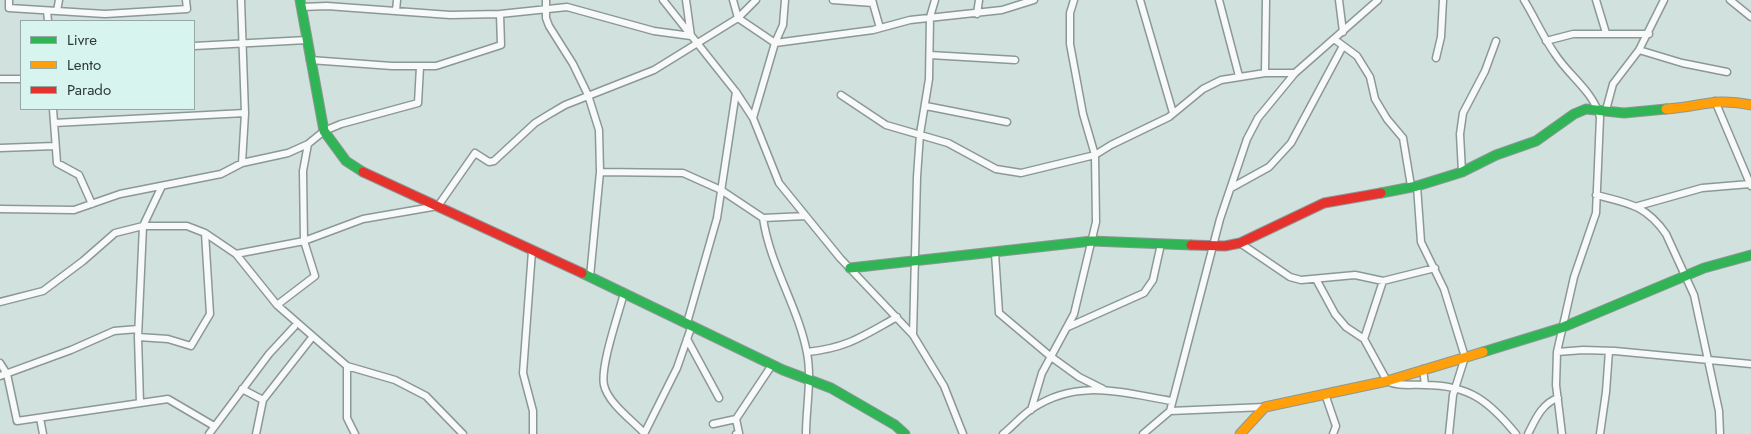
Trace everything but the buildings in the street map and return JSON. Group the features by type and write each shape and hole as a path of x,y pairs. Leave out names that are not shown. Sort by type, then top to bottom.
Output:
{"street":[{"path":"9,0 9,8 105,14 187,9 186,0"},
{"path":"57,11 59,0"},
{"path":"241,0 245,113 242,164"},
{"path":"396,11 397,0"},
{"path":"546,0 546,18 573,64 588,95 599,130 600,172 590,277"},
{"path":"663,0 736,92 753,118 779,184 850,268 913,335 944,386 964,434"},
{"path":"686,0 691,36"},
{"path":"733,0 738,18 775,43 880,28 930,17 977,14 1002,10 1025,1 1034,0"},
{"path":"236,254 304,241 363,219 438,206 475,154 489,162 494,161 535,123 565,105 654,70 696,42 738,18 756,0"},
{"path":"753,118 775,43 784,25 785,0"},
{"path":"833,0 873,1 880,28"},
{"path":"913,335 920,134 926,106 930,55 930,17 935,0"},
{"path":"977,14 979,0"},
{"path":"1030,410 1037,384 1050,356 1068,326 1079,296 1096,222 1094,155 1070,44 1070,13 1074,0"},
{"path":"1140,0 1173,113"},
{"path":"1219,0 1240,76"},
{"path":"1265,73 1266,0"},
{"path":"1339,0 1343,32"},
{"path":"1170,411 1220,219 1247,139 1258,118 1295,73 1378,0"},
{"path":"1436,58 1441,37 1443,0"},
{"path":"1524,0 1546,41 1601,109"},
{"path":"1596,0 1606,33"},
{"path":"1562,434 1558,398 1557,352 1574,277 1596,213 1601,109 1613,84 1640,50 1664,0"},
{"path":"1730,0 1750,15"},
{"path":"691,36 654,31 567,6 500,14 450,15 300,4 324,132 346,161 369,175 624,293 772,365 831,388 895,425 905,434"},
{"path":"46,11 48,20"},
{"path":"310,60 420,67 436,66 501,45 500,14"},
{"path":"1546,41 1573,34 1648,34"},
{"path":"1334,39 1357,56 1365,66 1375,98 1387,119 1403,138 1414,186 1421,242 1435,268 1464,346 1465,357 1455,387 1449,434"},
{"path":"195,46 307,40"},
{"path":"1462,172 1460,134 1464,113 1485,71 1496,41"},
{"path":"1231,188 1269,167 1291,143 1344,46"},
{"path":"1640,50 1682,63 1727,72"},
{"path":"930,55 1015,60"},
{"path":"0,209 74,210 120,194 161,188 221,174 242,164 288,153 308,144 324,132 340,124 418,103 420,67"},
{"path":"840,95 886,124 948,143 1003,171 1034,171 1094,155 1111,144 1173,113 1212,84 1240,76 1265,73 1295,73"},
{"path":"0,79 20,79"},
{"path":"624,293 604,370 604,385 612,399 644,433 677,368 687,339 689,324 717,218 736,92"},
{"path":"850,268 866,264 916,262 1092,241 1214,246 1240,243 1324,203 1414,186 1462,172 1496,155 1536,140 1574,114 1601,109 1624,112 1645,111 1732,101 1751,105"},
{"path":"1638,206 1702,188 1751,185 1716,102"},
{"path":"926,106 1007,122"},
{"path":"53,110 57,163 79,176 92,204"},
{"path":"54,123 245,113"},
{"path":"277,305 315,276 304,241 303,171 308,144"},
{"path":"0,148 55,146"},
{"path":"600,172 683,173 721,190 763,218 806,216"},
{"path":"140,403 138,329 144,226 161,188"},
{"path":"1596,195 1638,206 1660,225 1666,234 1694,295 1719,411 1720,434"},
{"path":"763,218 766,240 773,262 794,311 807,352 806,434"},
{"path":"0,302 43,291 96,251 115,233 144,226 187,226 205,233 236,254 277,305 347,366 395,380 426,396 463,434"},
{"path":"138,337 168,338 191,346 210,314 205,233"},
{"path":"1240,243 1290,277 1301,280 1355,275 1383,281 1435,268"},
{"path":"1068,326 1144,293 1153,280 1161,244"},
{"path":"532,251 523,373 526,390 534,411 533,434"},
{"path":"995,253 999,313 1050,356 1079,377 1103,389 1172,401"},
{"path":"1143,434 1170,411 1265,407 1387,381 1561,328 1686,276 1751,255"},
{"path":"1316,279 1335,314 1346,327 1364,339 1387,381 1399,384 1455,387 1469,392 1490,405 1516,434"},
{"path":"1364,339 1383,281"},
{"path":"807,352 833,350 846,346 897,317"},
{"path":"209,434 269,354 294,327"},
{"path":"3,375 71,350 114,331 138,329"},
{"path":"687,339 719,398"},
{"path":"256,434 263,400 310,340"},
{"path":"1557,352 1609,351 1751,364"},
{"path":"1600,434 1609,351"},
{"path":"0,363 16,421 168,399 214,426"},
{"path":"713,424 736,419 772,365"},
{"path":"347,366 347,418 355,434"},
{"path":"1423,369 1425,384"},
{"path":"242,389 263,400"},
{"path":"1003,434 1030,410 1057,395 1103,389"},
{"path":"1325,394 1336,426 1334,434"},
{"path":"1528,434 1541,411 1550,400 1558,398"},
{"path":"1240,434 1265,407"},
{"path":"40,418 43,434"},
{"path":"736,419 739,433 736,434"}],"traffic: fast":[{"path":"300,0 324,131 346,161 363,172"},
{"path":"1381,193 1417,186 1462,172 1496,155 1536,141 1574,114 1586,109 1624,113 1666,109"},
{"path":"850,268 1092,241 1191,245"},
{"path":"1483,352 1561,328 1704,268 1751,255"},
{"path":"582,273 783,370 831,388 895,425 905,434"}],"traffic: slow":[{"path":"1666,109 1717,102 1751,105"},
{"path":"1240,434 1265,407 1387,381 1483,352"}],"traffic: jam":[{"path":"363,172 582,273"},
{"path":"1191,245 1225,246 1240,243 1324,203 1381,193"}]}
